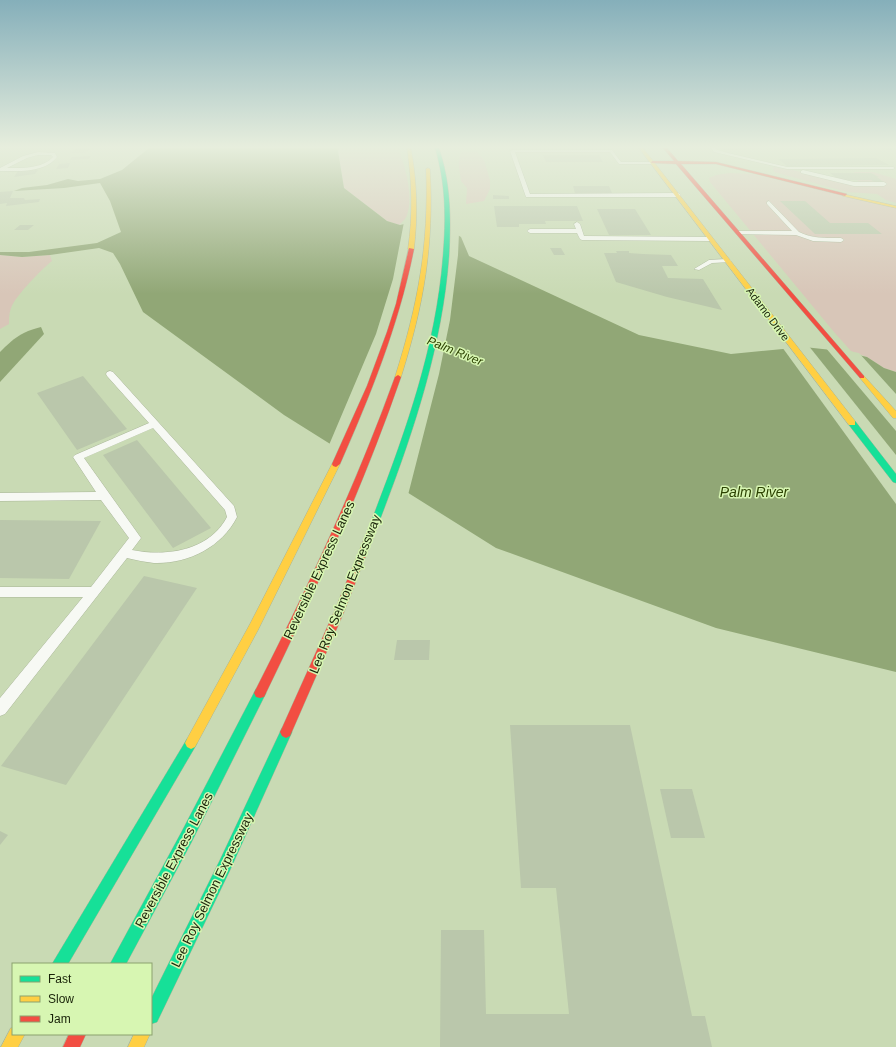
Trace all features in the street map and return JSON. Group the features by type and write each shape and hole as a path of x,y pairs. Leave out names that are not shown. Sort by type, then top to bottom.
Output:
{"main road":[{"path":"61,963 194,737 264,610 311,518 363,402 390,330 410,253 415,216 415,197"},
{"name":"Reversible Express Lanes","path":"119,963 282,651 326,557 376,440 410,338 426,270 431,222 430,197"},
{"name":"Lee Roy Selmon Expressway","path":"152,1014 269,771 321,655 359,564 410,426 429,362 439,319 448,236 447,197"},
{"name":"Adamo Drive","path":"679,197 710,239 896,480"},
{"path":"707,197 896,416"},
{"path":"854,197 896,207"},
{"path":"9,1047 16,1035"},
{"path":"71,1047 77,1035"},
{"path":"136,1047 142,1035"}],"lane":[{"path":"769,203 804,237 813,240 841,240"},
{"path":"577,224 582,238 710,239"},
{"path":"530,231 580,231"},
{"path":"738,233 798,232"},
{"path":"697,269 711,261 728,261"},
{"path":"110,374 230,509 232,517 227,528 192,552 161,558 124,553"},
{"path":"0,709 94,592 135,538 78,457 155,424"},
{"path":"0,497 104,496"},
{"path":"0,592 94,592"}],"shaded area":[{"path":"356,197 410,197 409,207 404,220 399,225 387,221"},
{"path":"466,197 486,197 484,201 466,204"},
{"path":"722,197 852,197 896,207 896,372 884,368 867,357 851,351"},
{"path":"881,197 896,197 896,203"},
{"path":"0,255 22,257 50,255 52,261 18,296 10,310 9,324 0,329"}],"water":[{"name":"Palm River","path":"108,197 356,197 387,221 400,225 422,220 444,227 461,237 469,256 639,335 731,354 804,347 841,351 867,357 884,368 896,372 896,672 716,628 496,548 284,415 143,312 120,264 113,253 99,248 50,255 22,257 0,255 0,252 29,252 97,243 121,232"},
{"path":"41,327 44,334 0,382 0,352 18,336"}],"pier":[{"path":"422,218 444,225 445,228 459,233 458,255 450,320 439,374 408,495 329,445 376,334 393,279 404,222"},
{"path":"808,345 896,455 896,504 782,347"},
{"path":"825,347 859,353 896,394 896,431"}],"building":[{"path":"0,197 24,198 25,200 40,199 39,202 6,206 7,203 0,204"},
{"path":"493,197 509,197 509,199 493,199"},
{"path":"780,201 805,201 830,223 868,223 882,234 815,234"},
{"path":"494,206 577,206 583,221 545,221 546,224 519,224 519,227 497,227"},
{"path":"597,209 635,209 651,235 609,235"},
{"path":"20,225 34,225 28,230 14,230"},
{"path":"550,248 561,248 565,255 554,255"},
{"path":"616,251 671,255 678,266 662,266 668,278 703,279 722,310 667,297 616,282 604,253 617,253"},
{"path":"83,376 127,429 77,450 37,393"},
{"path":"137,440 211,528 173,548 103,455"},
{"path":"0,520 101,521 69,579 0,578"},
{"path":"144,576 197,588 66,785 1,766"},
{"path":"397,640 430,640 429,660 394,660"},
{"path":"510,725 630,725 692,1016 705,1016 712,1047 440,1047 441,930 484,930 486,1014 569,1014 556,888 521,888"},
{"path":"660,789 692,789 705,838 671,838"},
{"path":"0,831 8,835 0,845"}],"traffic: fast":[{"path":"375,522 413,419 432,349 444,277 448,217 447,197"},
{"path":"852,423 896,480"},
{"path":"119,963 186,838 260,693"},
{"path":"152,1014 225,865 286,732"},
{"path":"61,963 191,743"}],"traffic: slow":[{"path":"411,249 414,223 414,197"},
{"path":"398,377 420,300 427,249 429,197"},
{"path":"678,197 852,423"},
{"path":"853,197 896,207"},
{"path":"862,377 896,416"},
{"path":"191,743 254,627 336,464"},
{"path":"9,1047 16,1035"},
{"path":"136,1047 142,1035"}],"traffic: jam":[{"path":"707,197 862,377"},
{"path":"336,464 381,359 399,304 411,249"},
{"path":"260,693 335,537 384,418 398,377"},
{"path":"286,732 339,612 375,522"},
{"path":"71,1047 77,1035"}]}
